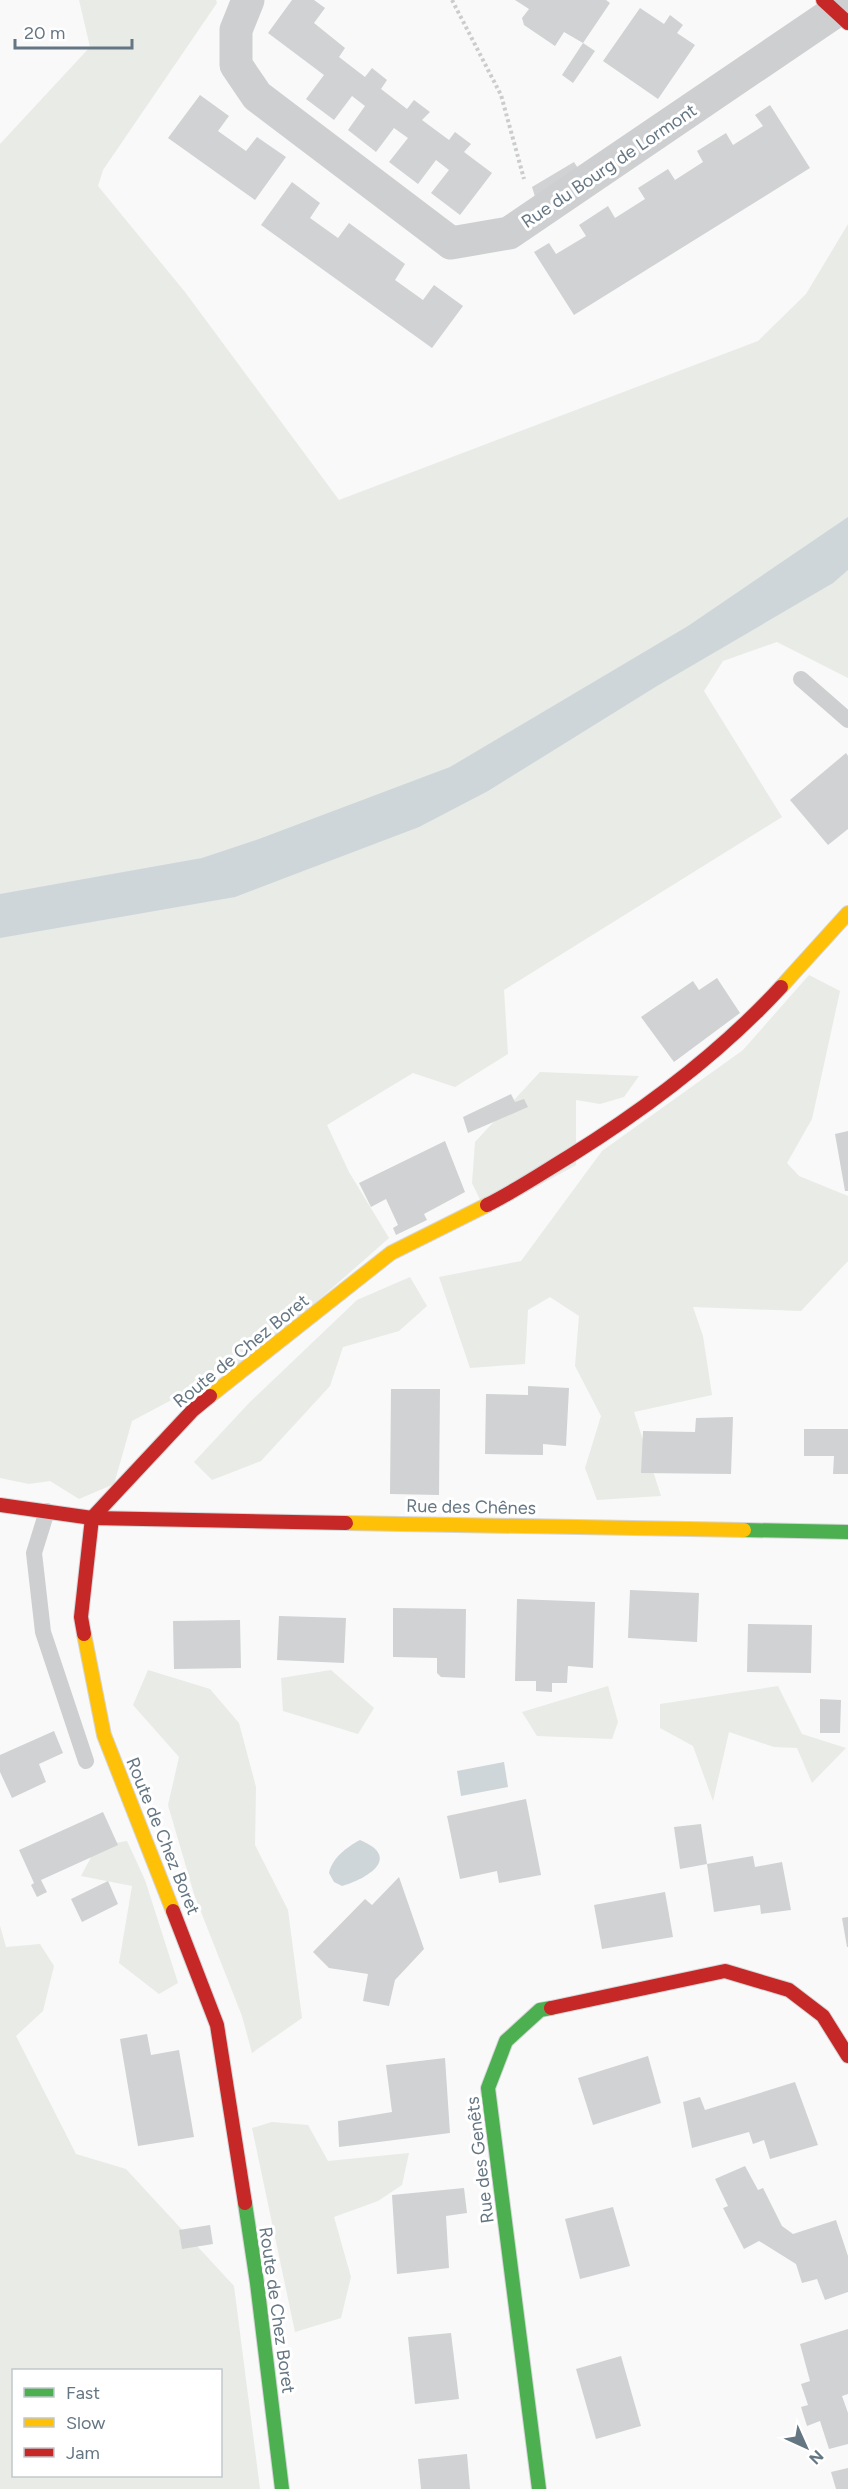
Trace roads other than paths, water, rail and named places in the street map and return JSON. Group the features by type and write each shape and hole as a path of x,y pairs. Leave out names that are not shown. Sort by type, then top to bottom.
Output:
{"street":[{"name":"Rue du Bourg de Lormont","path":"248,0 236,30 236,65 256,96 451,243 509,233 836,12"},
{"name":"Route de Chez Boret","path":"282,2489 257,2283 217,2025 104,1735 97,1703 81,1617 92,1518 193,1410 391,1253 509,1194 620,1125 686,1076 754,1016 848,912"},
{"name":"Rue des Chênes","path":"0,1504 92,1518 848,1532"},
{"name":"Rue des Genêts","path":"539,2489 488,2088 506,2041 540,2010 725,1971 789,1990 823,2016 848,2056"}],"lane":[{"path":"801,679 848,720"},
{"path":"47,1511 34,1552 43,1632 86,1761"}]}
